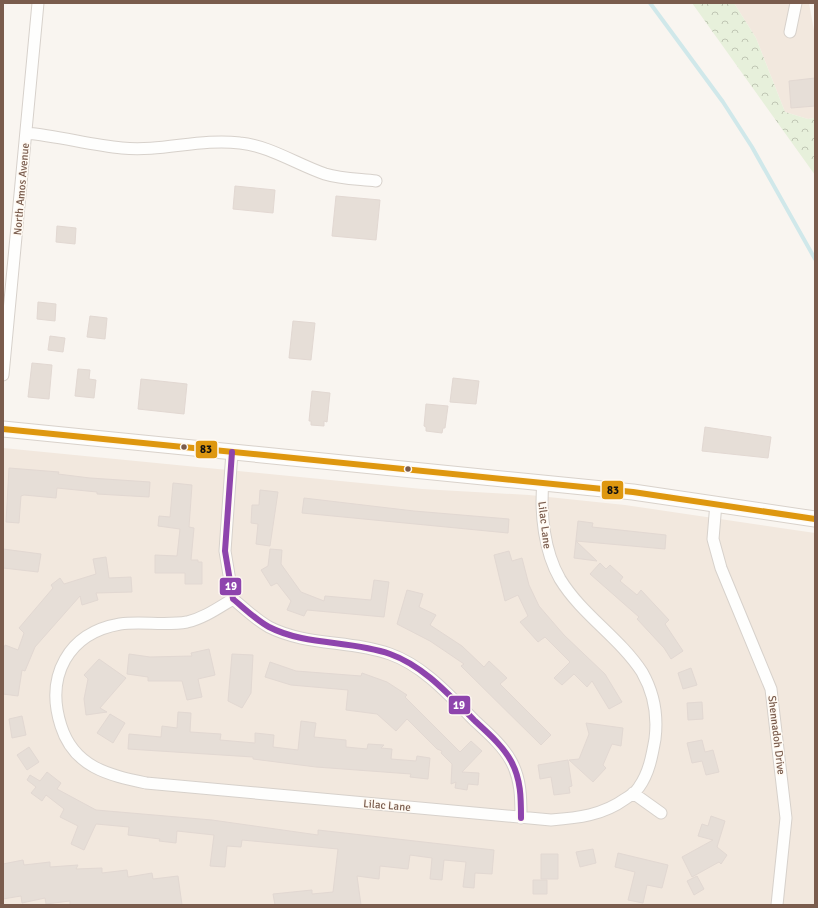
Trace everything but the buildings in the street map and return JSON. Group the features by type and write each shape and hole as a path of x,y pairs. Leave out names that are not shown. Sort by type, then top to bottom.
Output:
{"main road":[{"path":"3,429 543,482 716,503 815,519"}],"street":[{"name":"North Amos Avenue","path":"3,375 38,3"},
{"path":"790,32 796,3"},
{"path":"26,134 55,136 122,148 164,148 203,142 240,143 264,148 326,174 376,181"},
{"path":"232,452 225,551 233,599 268,627 287,634 323,642 374,649 391,654 414,666 432,680 481,726 496,741 511,760 518,777 521,818"},
{"name":"Lilac Lane","path":"233,599 203,617 186,622 115,625 103,628 76,644 60,668 55,691 59,721 63,732 79,758 102,771 146,783 521,818 551,820 599,814 619,804 633,793 639,788 646,775 652,758 656,729 655,708 652,692 630,655 584,610 561,580 554,567 549,553 544,528 542,498 543,482"},
{"name":"Shennadoh Drive","path":"716,503 713,539 721,568 771,689 786,818 777,905"},
{"path":"633,793 661,813"}],"shaded area":[{"path":"734,3 809,3 815,36 815,118 808,119 785,112 756,38"},
{"path":"3,448 422,489 529,495 625,505 815,533 815,905 3,905"}],"green space":[{"path":"692,3 734,3 756,38 785,112 808,119 815,118 815,175"}],"waterway":[{"path":"650,3 723,102 752,147 815,259"}],"transit line":[{"name":"83","path":"3,429 633,492 815,519"},
{"name":"19","path":"232,452 225,551 233,599 264,624 283,633 390,654 402,659 425,674 446,692 500,745 508,755 519,782 521,818"}]}
